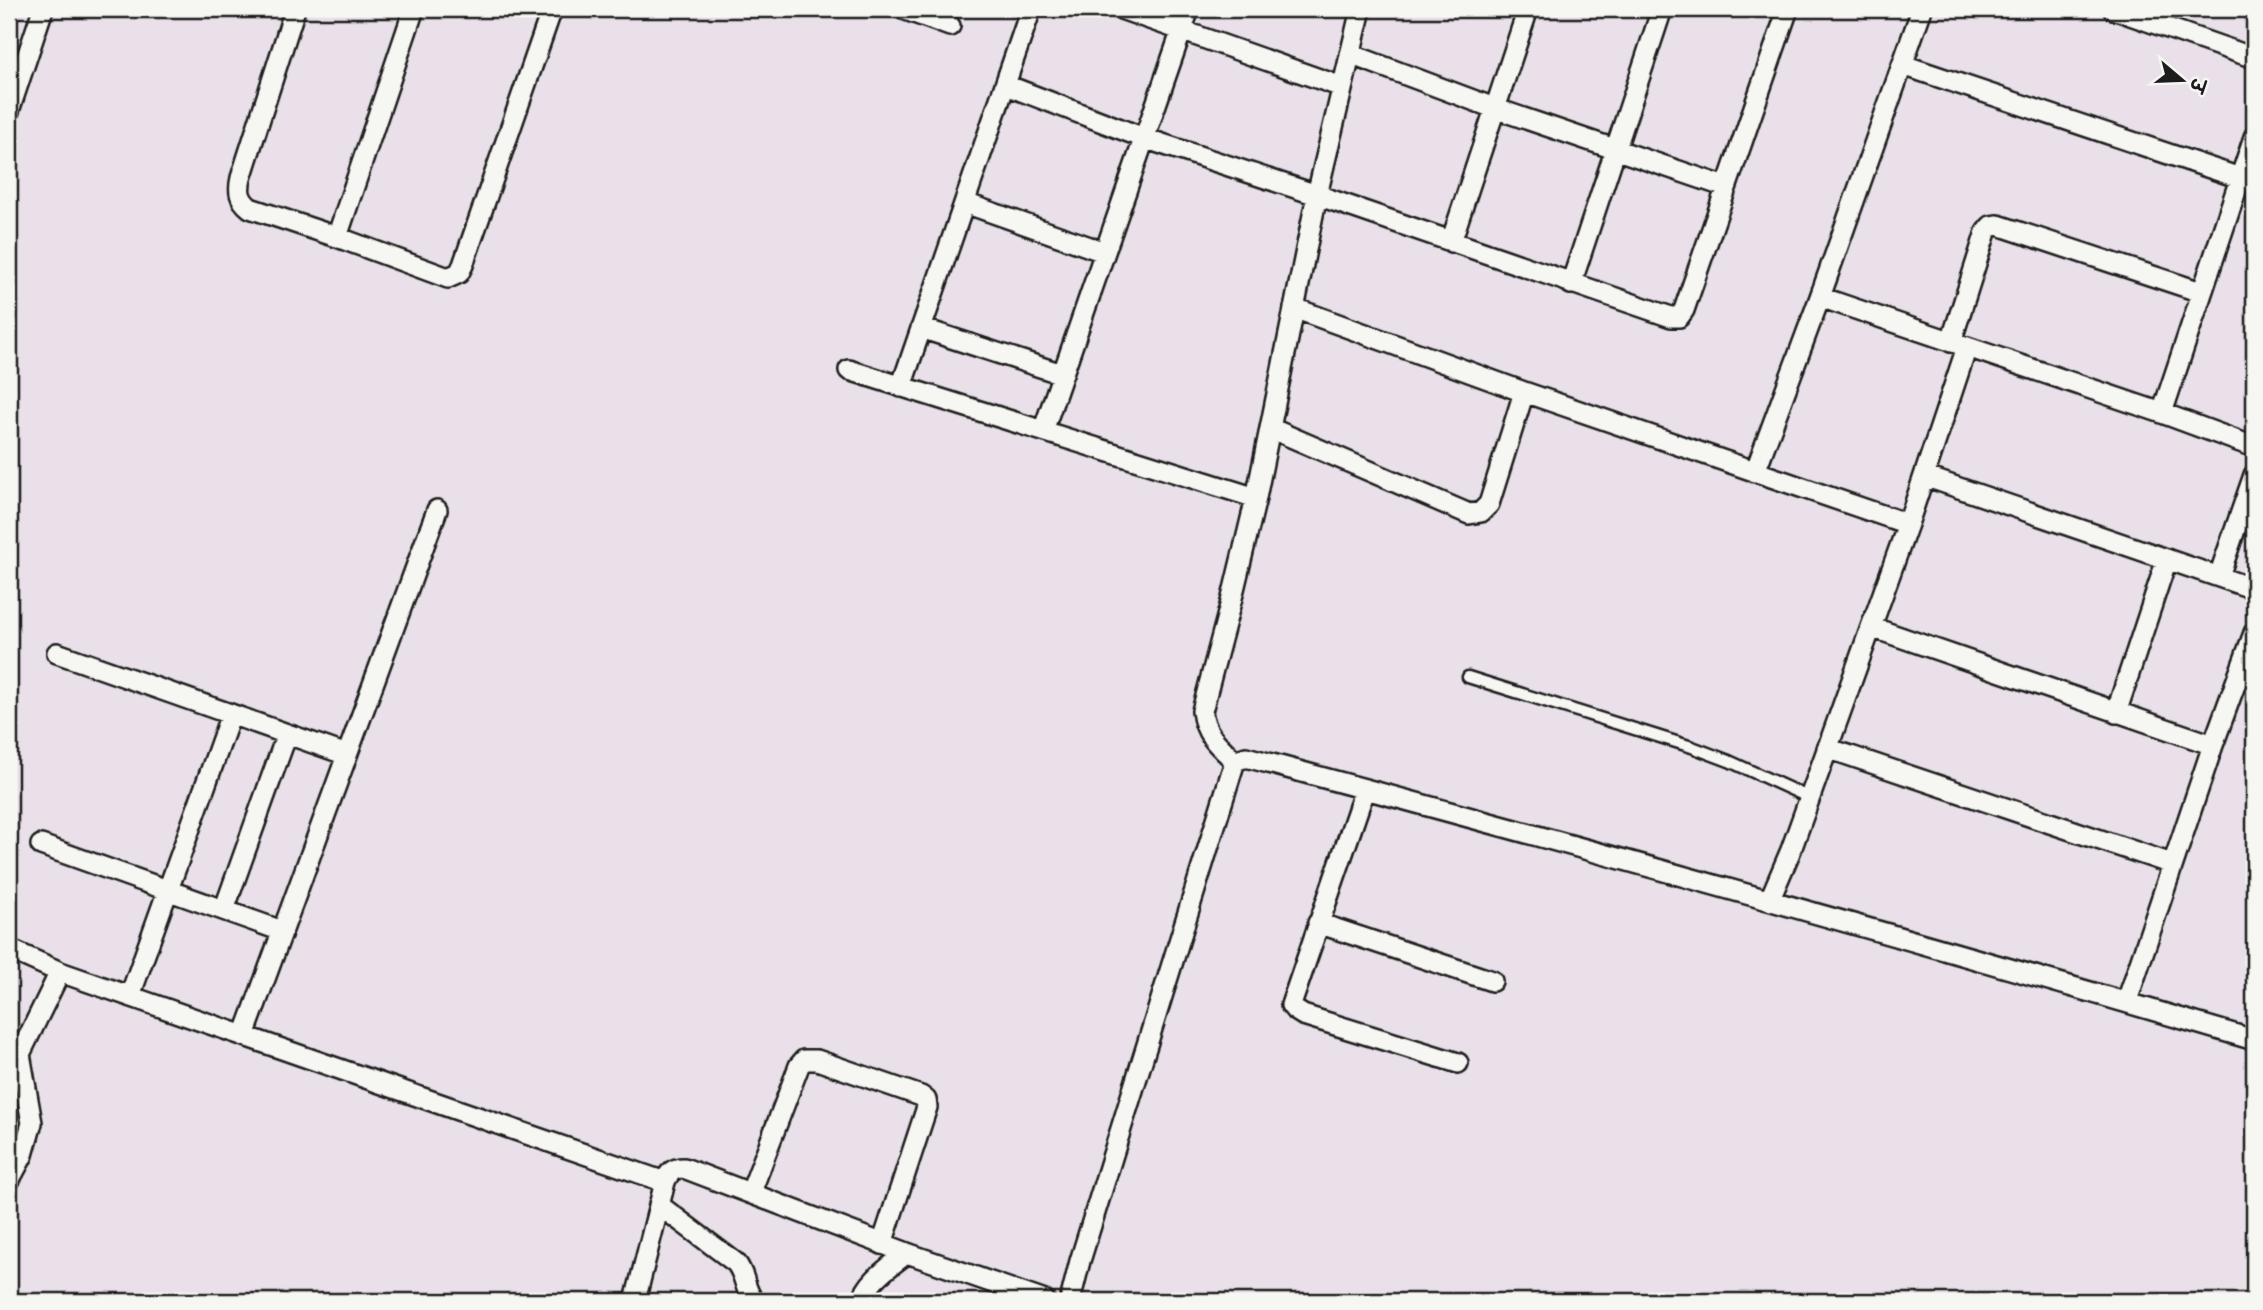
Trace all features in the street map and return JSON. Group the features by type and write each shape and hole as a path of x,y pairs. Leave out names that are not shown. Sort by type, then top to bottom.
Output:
{"street":[{"path":"9,111 43,9"},
{"path":"295,9 241,178 240,196 250,208 448,278 459,273 552,9"},
{"path":"337,237 414,9"},
{"path":"903,9 950,26"},
{"path":"901,387 1031,9"},
{"path":"1121,9 1342,87"},
{"path":"1043,431 1189,9"},
{"path":"1235,761 1211,740 1202,711 1233,598 1256,498 1317,195 1361,9"},
{"path":"1451,242 1528,9"},
{"path":"1571,284 1662,9"},
{"path":"1006,85 1144,138 1571,284 1671,317 1679,317 1684,310 1788,9"},
{"path":"1755,472 1922,9"},
{"path":"2113,9 2254,58"},
{"path":"1350,54 1615,151 1726,187"},
{"path":"1903,65 2240,178"},
{"path":"2162,413 2254,137"},
{"path":"965,203 1104,252"},
{"path":"1770,899 1810,798 1924,476 1986,232 1991,226 1998,225 2202,292"},
{"path":"1820,297 2254,447"},
{"path":"1294,308 1524,392 1908,524"},
{"path":"921,327 1062,374"},
{"path":"849,370 1256,498"},
{"path":"1270,428 1469,514 1481,512 1489,504 1524,392"},
{"path":"2219,576 2254,475"},
{"path":"1924,476 2254,589"},
{"path":"244,1036 437,510"},
{"path":"2116,713 2167,559"},
{"path":"1871,627 2213,745"},
{"path":"2126,1001 2213,745 2254,634"},
{"path":"57,653 347,755"},
{"path":"130,996 231,714"},
{"path":"224,910 287,734"},
{"path":"1827,748 2172,864"},
{"path":"1235,761 1246,757 1770,899 2126,1001 2252,1034"},
{"path":"1070,1301 1235,761"},
{"path":"1365,789 1291,1005 1295,1010 1458,1063"},
{"path":"41,845 282,931"},
{"path":"1318,923 1492,981"},
{"path":"9,949 60,972 665,1182"},
{"path":"9,1181 23,1155 32,1123 15,1051 60,972"},
{"path":"751,1192 799,1066 804,1060 817,1059 921,1096 926,1100 927,1107 882,1244"},
{"path":"635,1301 665,1182 668,1173 675,1168 684,1168 751,1192 906,1253 1045,1301"},
{"path":"659,1205 742,1270 751,1300"},
{"path":"862,1301 865,1290 872,1282 906,1253"}],"lane":[{"path":"1468,677 1692,747 1810,798"}]}
